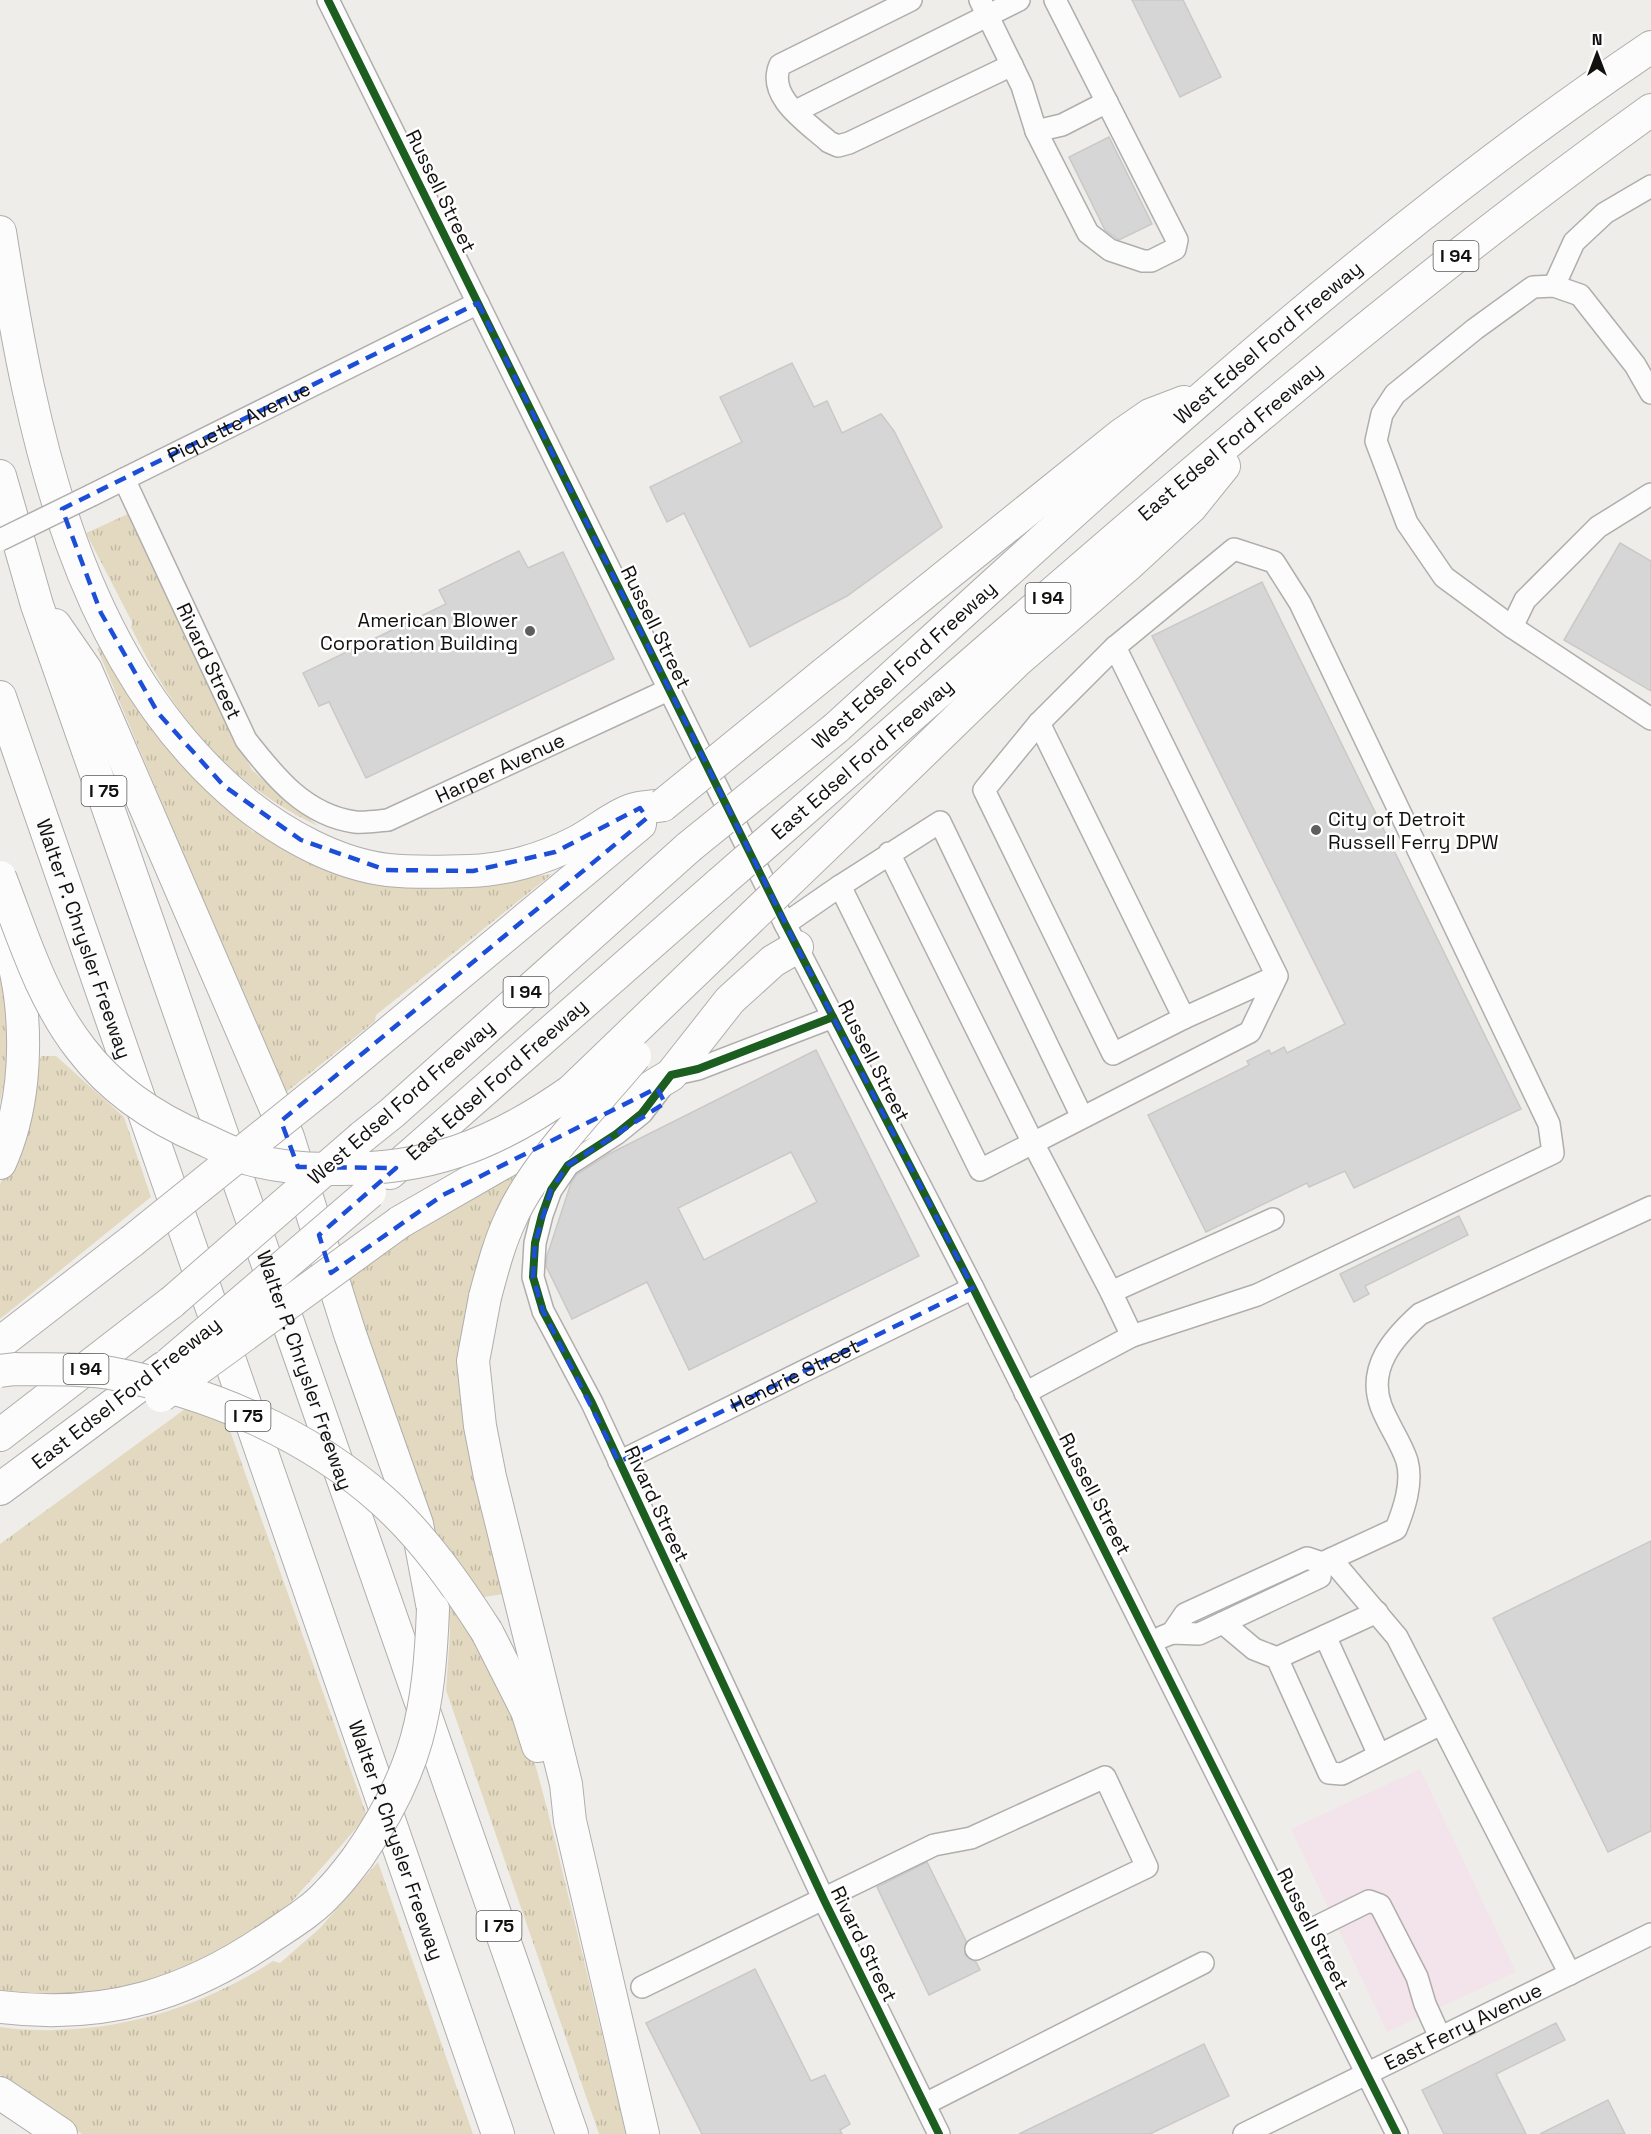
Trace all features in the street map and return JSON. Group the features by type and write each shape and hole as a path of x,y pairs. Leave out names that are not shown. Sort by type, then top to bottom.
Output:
{"highway":[{"name":"West Edsel Ford Freeway","path":"0,1435 172,1302 392,1113 689,847 836,728 1203,395 1375,254 1535,130 1651,47"},
{"name":"East Edsel Ford Freeway","path":"0,1489 169,1364 370,1192 853,767 1267,410 1427,278 1556,178 1651,110"},
{"path":"0,232 14,319 44,450 79,562 128,667 158,713 193,755 224,786 266,820 301,840 342,858 386,870 473,871 504,867 555,852 581,854"},
{"path":"0,1343 132,1241 327,1084 581,854 663,805 1121,435 1150,415 1203,395"},
{"path":"0,878 43,989 76,1042 101,1071 154,1115 249,1159 308,1169 391,1168 448,1155 514,1128 548,1108 593,1072 1016,662 1191,507 1220,474 1243,431"},
{"name":"I 75","path":"0,476 38,605"},
{"path":"0,2007 49,2010 139,2001 206,1977 247,1954 328,1894 381,1824 395,1796 421,1730 430,1673 433,1609 417,1524 350,1334 288,1137 86,670 65,635 38,605"},
{"name":"Walter P. Chrysler Freeway","path":"38,605 572,2134"},
{"name":"Walter P. Chrysler Freeway","path":"0,698 498,2134"},
{"path":"0,878 6,926 20,994 24,1042 22,1079 14,1122 0,1163"},
{"path":"100,1417 158,1398 400,1222 489,1170 620,1106 671,1075 730,1000 772,961 791,935"},
{"path":"644,2134 570,1821 566,1784 490,1477 480,1426 473,1361 485,1297 511,1217 526,1191 543,1167 731,940"},
{"path":"0,1371 15,1369 109,1373 212,1399 298,1439 382,1500 411,1529 456,1583 487,1632 527,1711 551,1787 570,1821"},
{"path":"0,2093 61,2134"}],"street":[{"name":"Russell Street","path":"328,0 668,690 973,1288 1397,2134"},
{"path":"911,0 780,65 776,82 783,98 829,142 838,146 1012,65"},
{"path":"796,111 984,8 1019,0"},
{"path":"984,8 1022,86 1036,131 1088,233 1110,250 1151,261 1175,249 1177,240 1055,0"},
{"path":"1036,131 1062,125 1107,102"},
{"path":"1554,286 1574,242 1605,213 1651,186"},
{"path":"1651,393 1635,364 1580,295 1554,286 1533,287 1475,329 1395,394 1382,414 1376,441 1407,523 1444,577 1512,627 1651,719"},
{"name":"Piquette Avenue","path":"0,540 478,303"},
{"name":"Rivard Street","path":"124,479 246,740 274,777 304,803 328,814"},
{"path":"1512,627 1525,600 1598,527 1651,494"},
{"path":"1025,1393 1132,1336 1257,1295 1553,1153 1549,1124 1300,603 1274,562 1234,549 1115,647 1039,723 984,790 1113,1054 1184,1018 1277,976"},
{"path":"1115,647 1277,976"},
{"name":"Harper Avenue","path":"328,814 356,822 388,820 668,690"},
{"path":"1039,723 1184,1018"},
{"path":"791,935 840,886 940,822 1082,1117"},
{"path":"889,854 1132,1336"},
{"path":"840,886 980,1170 1250,1032 1277,976"},
{"path":"671,1075 698,1069 833,1017"},
{"name":"Rivard Street","path":"671,1075 642,1113 616,1134 568,1165 551,1191 535,1243 533,1277 543,1311 592,1403 824,1900 939,2134"},
{"path":"1172,1633 1185,1614 1307,1558 1326,1561 1396,1529 1407,1502 1408,1462 1381,1406 1375,1384 1379,1368 1399,1333 1420,1314 1651,1207"},
{"path":"1111,1292 1273,1219"},
{"name":"Hendrie Street","path":"619,1462 973,1288"},
{"path":"1326,1561 1377,1611 1397,1637 1570,1974"},
{"path":"1150,1642 1172,1633 1199,1634 1223,1623 1320,1577 1326,1561"},
{"path":"1277,1658 1377,1611"},
{"path":"1223,1623 1254,1649 1277,1658 1329,1773 1342,1774 1442,1724"},
{"path":"1325,1636 1379,1755"},
{"path":"642,1987 934,1845 971,1838 1106,1777 1147,1867 976,1949"},
{"path":"1298,1936 1369,1901 1380,1905 1417,1977 1425,2004 1440,2037"},
{"name":"East Ferry Avenue","path":"1244,2134 1651,1934"},
{"path":"925,2104 1203,1963"}],"highlighted area":[{"path":"478,303 797,947 973,1288 619,1462 543,1311 533,1277 535,1243 551,1190 568,1165 665,1103 657,1088 443,1195 331,1273 319,1235 396,1168 298,1167 281,1121 647,818 640,808 555,852 473,871 386,870 301,840 224,786 158,713 101,613 62,509"}],"shaded area":[{"path":"1420,1769 1516,1972 1387,2032 1291,1829"}],"green space":[{"path":"128,514 218,705 252,770 318,826 286,809 230,768 206,744 166,690 131,627 132,622 86,533"},
{"path":"105,645 224,805 254,833 254,829 485,884 552,874 376,1015 375,1021 284,1094 97,648"},
{"path":"0,968 4,979 11,1054 0,1102"},
{"path":"41,1056 56,1056 124,1117 151,1197 0,1319 0,1184 24,1131"},
{"path":"546,1153 527,1178 466,1410 503,1594 478,1598 534,1760 626,2134 599,2134 446,1690 450,1634 448,1588 431,1515 348,1279 397,1241"},
{"path":"185,1409 228,1425 367,1816 274,1922 168,1987 68,2003 0,1996 0,1544"},
{"path":"378,1862 473,2134 82,2134 0,2075 0,2027 35,2030 107,2026 177,2008 210,1995 273,1961 280,1963 319,1929"}],"building":[{"path":"1132,0 1183,0 1221,77 1180,97"},
{"path":"1109,137 1152,224 1119,240 1105,230 1069,157"},
{"path":"792,363 814,407 827,401 842,433 881,414 894,431 942,527 847,596 750,647 684,513 667,522 650,487 742,442 720,397"},
{"path":"1620,543 1651,561 1651,691 1564,640"},
{"path":"519,551 528,568 563,552 614,659 366,778 329,702 319,706 303,673 446,604 439,590"},
{"name":"City of Detroit Russell Ferry DPW","path":"1262,582 1521,1109 1354,1188 1345,1171 1309,1187 1307,1183 1206,1232 1148,1115 1249,1065 1247,1061 1269,1050 1271,1054 1284,1047 1287,1053 1345,1024 1152,636"},
{"path":"816,1050 919,1256 689,1370 647,1282 572,1319 546,1266 547,1256 571,1183 577,1174 609,1154","holes":["791,1152 817,1202 704,1260 678,1208"]},
{"path":"1459,1216 1468,1235 1365,1286 1369,1294 1354,1302 1340,1274"},
{"path":"1651,1541 1651,1831 1608,1852 1493,1618"},
{"path":"927,1862 966,1941 965,1955 976,1962 980,1970 929,1995 877,1887"},
{"path":"755,1969 811,2081 825,2075 850,2124 840,2130 842,2134 702,2134 646,2023"},
{"path":"1556,2023 1565,2040 1496,2074 1526,2134 1444,2134 1422,2090"},
{"path":"1204,2044 1229,2096 1150,2134 1019,2134"},
{"path":"1608,2100 1625,2134 1540,2134"}],"cycle path":[{"path":"328,0 785,924 973,1288 1397,2134"},
{"path":"833,1017 698,1069 671,1075 642,1113 616,1134 568,1165 551,1190 542,1215 535,1243 533,1277 543,1311 592,1403 824,1900 939,2134"}],"place":[{"name":"American Blower Corporation Building","path":"530,631"},
{"name":"City of Detroit Russell Ferry DPW","path":"1316,830"}]}
